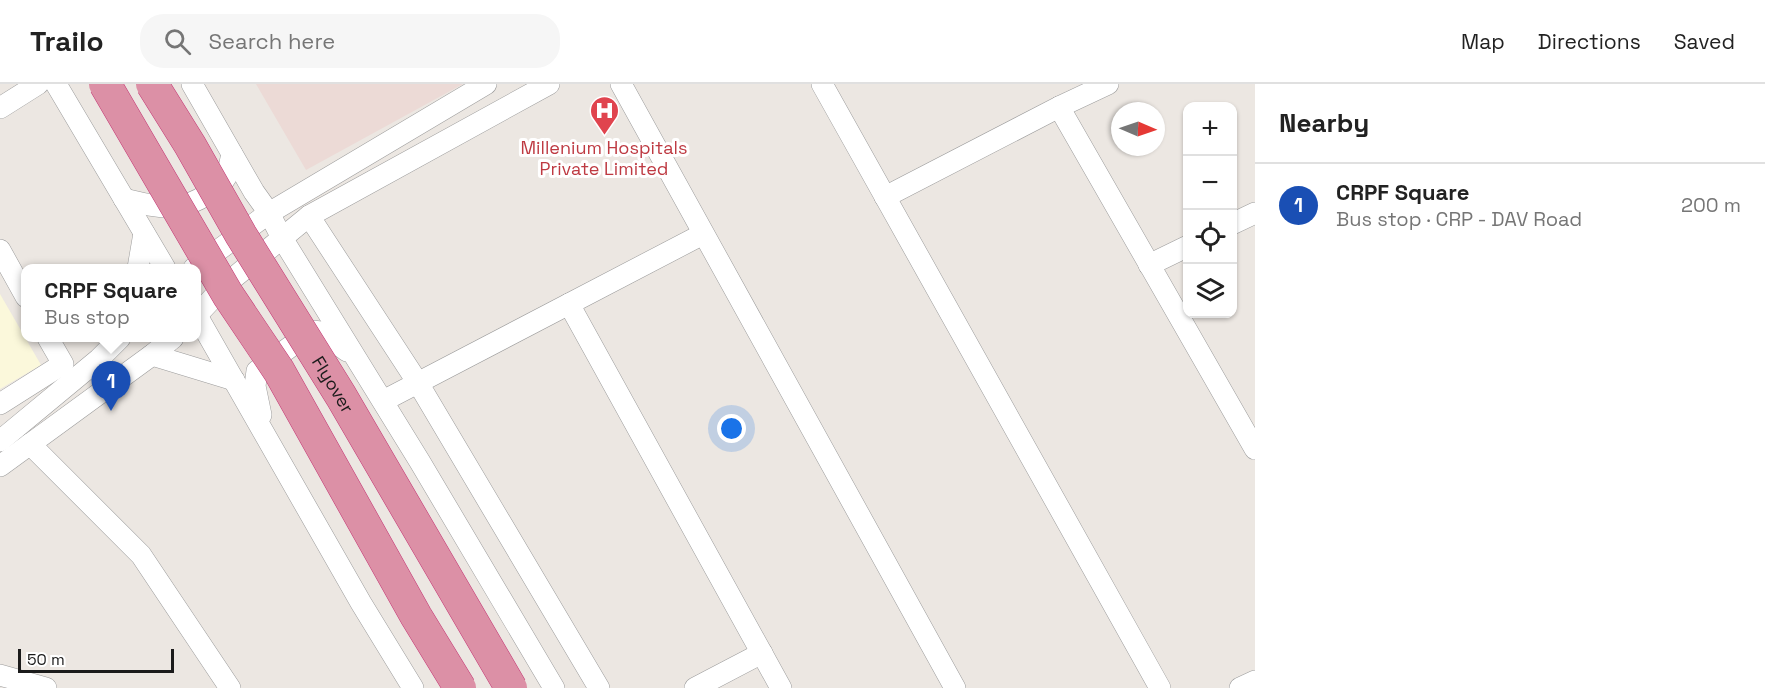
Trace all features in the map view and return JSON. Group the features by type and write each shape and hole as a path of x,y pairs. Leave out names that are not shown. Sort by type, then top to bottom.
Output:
{"highway":[{"path":"105,84 228,295 279,371 307,418 416,615 460,688"},
{"name":"Flyover","path":"152,84 241,235 341,396 511,688"}],"street":[{"path":"0,108 38,84"},
{"path":"56,84 163,264"},
{"path":"192,84 254,192 269,213 554,688"},
{"path":"199,264 269,213 486,84"},
{"path":"201,311 226,284 309,216 549,84"},
{"path":"621,84 955,688"},
{"path":"822,84 1160,688"},
{"path":"885,197 1108,84"},
{"path":"1059,107 1255,449"},
{"path":"124,199 159,207 183,207 219,186 225,178 232,154"},
{"path":"1237,222 1255,213"},
{"path":"309,216 418,383 599,688"},
{"path":"139,264 144,233"},
{"path":"382,401 703,234"},
{"path":"1149,265 1183,248"},
{"path":"0,250 21,288"},
{"path":"569,304 781,688"},
{"path":"201,322 412,688"},
{"path":"264,434 255,386 257,371 312,331 321,332 357,360"},
{"path":"0,404 63,364 50,342"},
{"path":"0,441 99,359 116,342"},
{"path":"0,465 168,342"},
{"path":"152,355 234,380"},
{"path":"30,444 141,555 230,688"},
{"path":"695,688 762,653"},
{"path":"0,675 46,688"},
{"path":"1240,688 1255,681"}],"shaded area":[{"path":"256,84 463,84 306,170"},
{"path":"0,294 21,330 21,342 28,342 41,365 0,389"}],"place":[{"name":"Millenium Hospitals Private Limited","path":"604,136"},
{"name":"CRPF Square","path":"111,411"}]}
